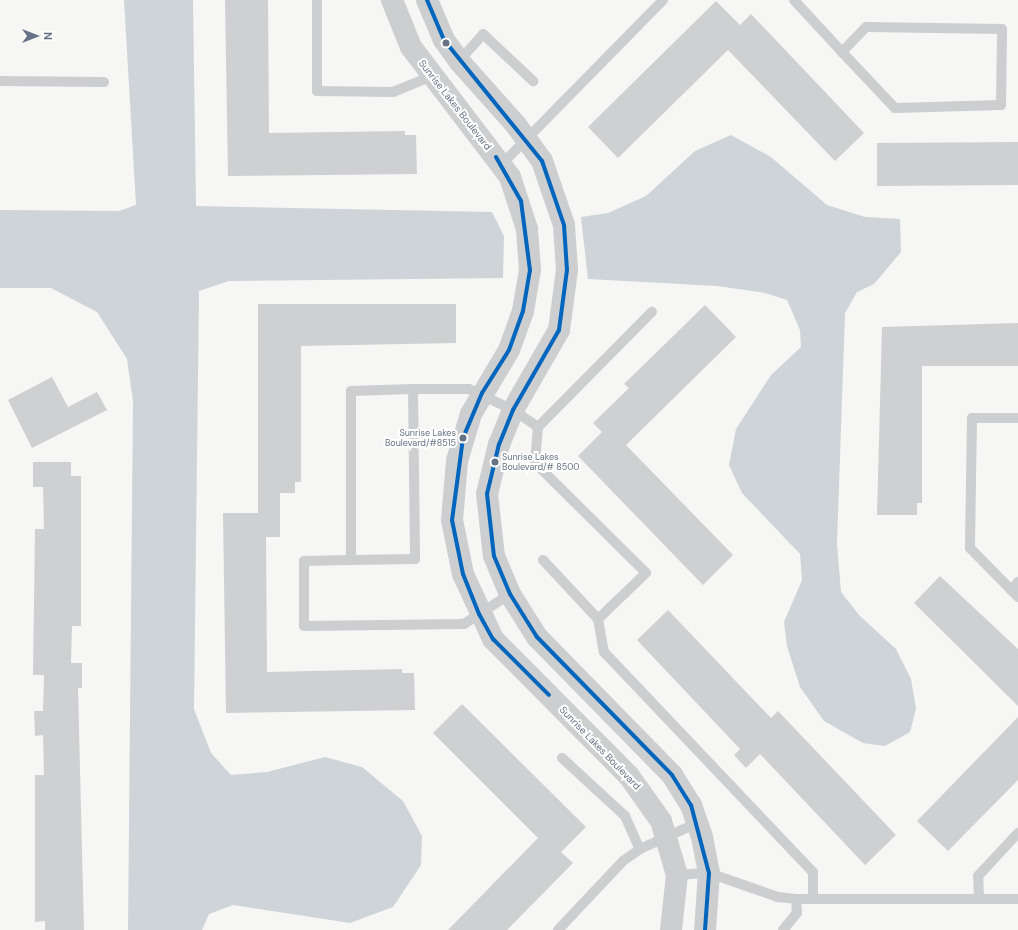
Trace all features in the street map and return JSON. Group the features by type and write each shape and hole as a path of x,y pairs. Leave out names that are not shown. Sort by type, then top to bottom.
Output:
{"street":[{"name":"Sunrise Lakes Boulevard","path":"392,0 411,47 501,165 521,201 527,229 530,270 523,311 509,350 482,393 471,414 457,461 452,520 463,574 479,614 493,639 629,776 649,801 668,837 677,875 671,930"},
{"path":"427,0 444,40 459,61 527,141 542,161 553,186 564,225 567,270 559,330 513,410 499,444 487,494 494,556 510,594 537,637 672,775 697,823 709,873 705,930"}],"lane":[{"path":"317,0 317,91 393,92 432,76"},
{"path":"501,165 527,141 663,0"},
{"path":"794,0 842,52 895,108 1002,105 1002,28 866,27 842,52"},
{"path":"459,61 483,34 533,81"},
{"path":"0,81 104,82"},
{"path":"598,619 646,573 535,464 538,427 652,312"},
{"path":"413,389 415,559 304,561 304,626 464,624 510,594"},
{"path":"351,560 351,391 469,389 482,393 513,410 538,427"},
{"path":"1016,590 970,548 972,418 1018,418"},
{"path":"543,560 598,619 604,652 813,872 813,898"},
{"path":"562,758 625,816 640,849"},
{"path":"558,930 622,861 640,849 697,823"},
{"path":"979,899 978,876 1018,833"},
{"path":"677,875 709,873 778,897 796,899 1018,899"},
{"path":"783,930 797,913 796,899"}],"shaded area":[{"path":"124,0 193,0 196,206 492,212 504,236 503,278 229,281 199,291 194,709 211,753 231,775 267,772 325,757 362,767 403,801 422,836 421,865 393,907 350,923 233,905 209,914 202,930 128,930 133,401 127,359 97,312 51,288 0,288 0,210 119,211 136,205"},
{"path":"731,135 771,157 827,205 865,217 900,219 901,252 874,284 857,292 845,313 837,544 841,592 859,615 896,649 911,679 916,709 910,732 885,746 863,743 824,721 800,687 787,646 784,622 802,580 800,554 742,493 729,465 736,429 771,375 801,347 800,330 787,300 765,293 717,286 588,279 581,217 608,213 646,196 695,151"}],"building":[{"path":"225,0 268,0 269,133 405,131 405,135 416,135 417,174 228,176"},
{"path":"716,1 740,25 751,14 864,133 835,161 728,50 618,158 588,127"},
{"path":"1018,142 1018,185 877,186 877,143"},
{"path":"258,304 456,304 456,343 301,346 301,482 295,482 295,493 280,493 280,537 266,537 267,672 402,669 402,673 414,673 415,710 226,713 223,513 258,513"},
{"path":"705,305 736,337 626,445 733,555 703,585 578,456 602,432 593,423 629,388 624,384"},
{"path":"1018,323 1018,366 922,366 922,503 917,503 917,515 877,515 882,327"},
{"path":"52,377 68,407 97,392 107,410 32,448 8,400"},
{"path":"33,462 71,462 71,476 81,476 81,626 72,626 71,663 82,663 82,688 78,688 84,930 45,930 45,921 35,922 35,775 44,775 43,735 35,736 34,711 43,711 44,675 33,675 35,529 44,529 43,487 33,487"},
{"path":"940,576 1018,649 1018,706 914,603"},
{"path":"668,610 771,718 778,711 896,835 865,865 760,754 746,768 734,755 740,749 637,640"},
{"path":"462,704 586,827 561,852 573,863 507,930 448,930 538,838 433,733"},
{"path":"1018,717 1018,780 948,851 917,821"}],"transit line":[{"path":"427,0 444,40 542,161 564,225 567,270 559,330 513,410 499,444 487,494 494,556 510,594 537,637 672,775 691,805 709,873 705,930"},
{"path":"496,157 521,201 530,270 523,311 509,350 482,393 463,438 452,520 463,574 479,614 493,639 549,695"}],"place":[{"name":"Sunrise Lakes Boulevard/#8515","path":"463,438"},
{"name":"Sunrise Lakes Boulevard/# 8500","path":"495,462"}]}
